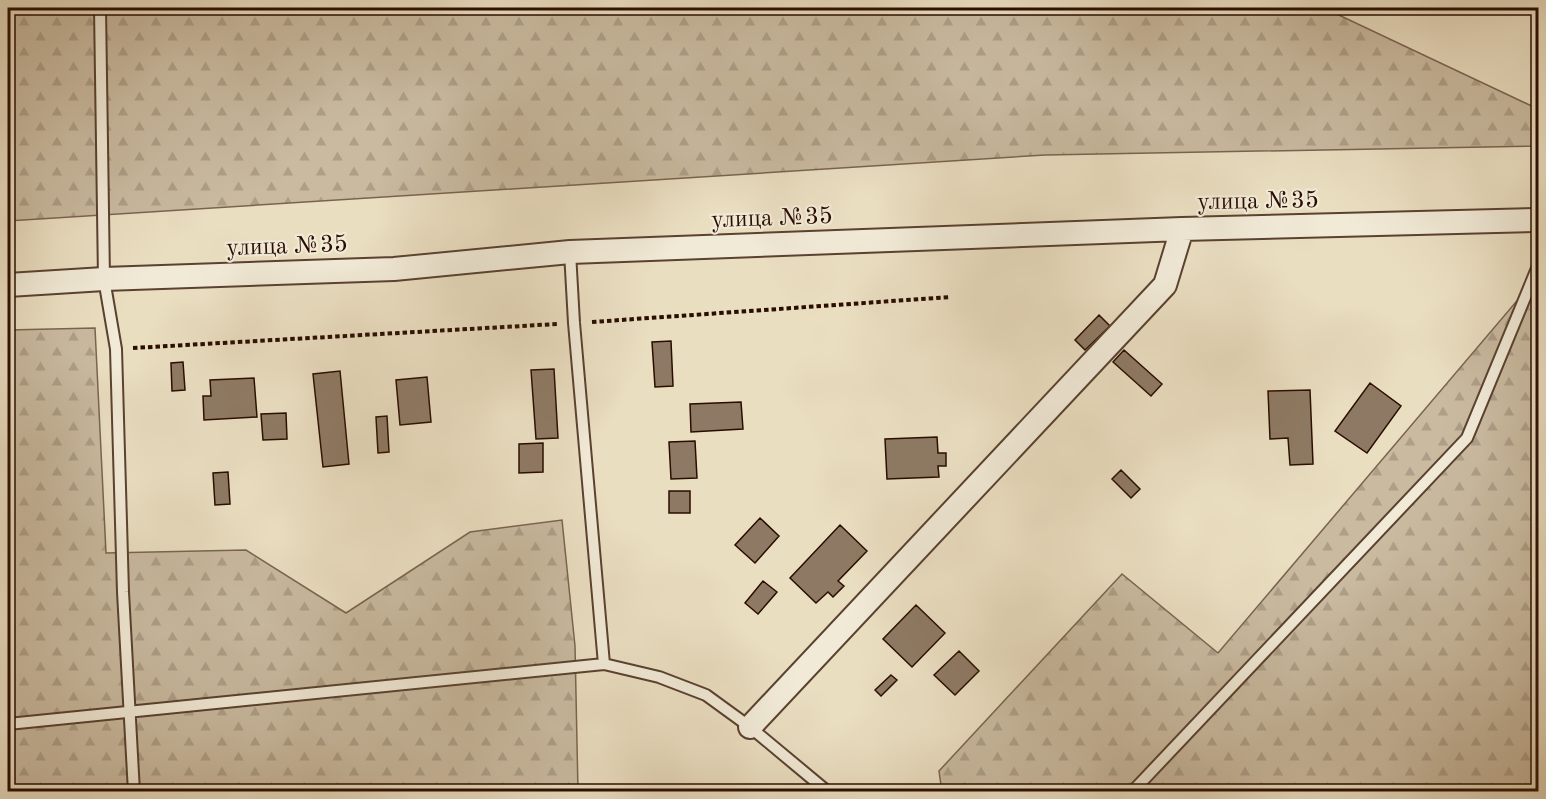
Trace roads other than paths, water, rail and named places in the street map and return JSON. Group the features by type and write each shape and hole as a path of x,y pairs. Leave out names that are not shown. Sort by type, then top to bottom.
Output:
{"street":[{"name":"улица №35","path":"8,285 104,279 394,269 570,252 1182,229 1539,220"},
{"path":"750,727 1165,285 1182,229"}],"lane":[{"path":"100,8 104,279 117,349 123,592 134,792"},
{"path":"570,252 574,323 604,664"},
{"path":"1132,792 1467,438 1539,266"},
{"path":"8,724 604,664 660,677 706,694 750,727 828,792"}]}
